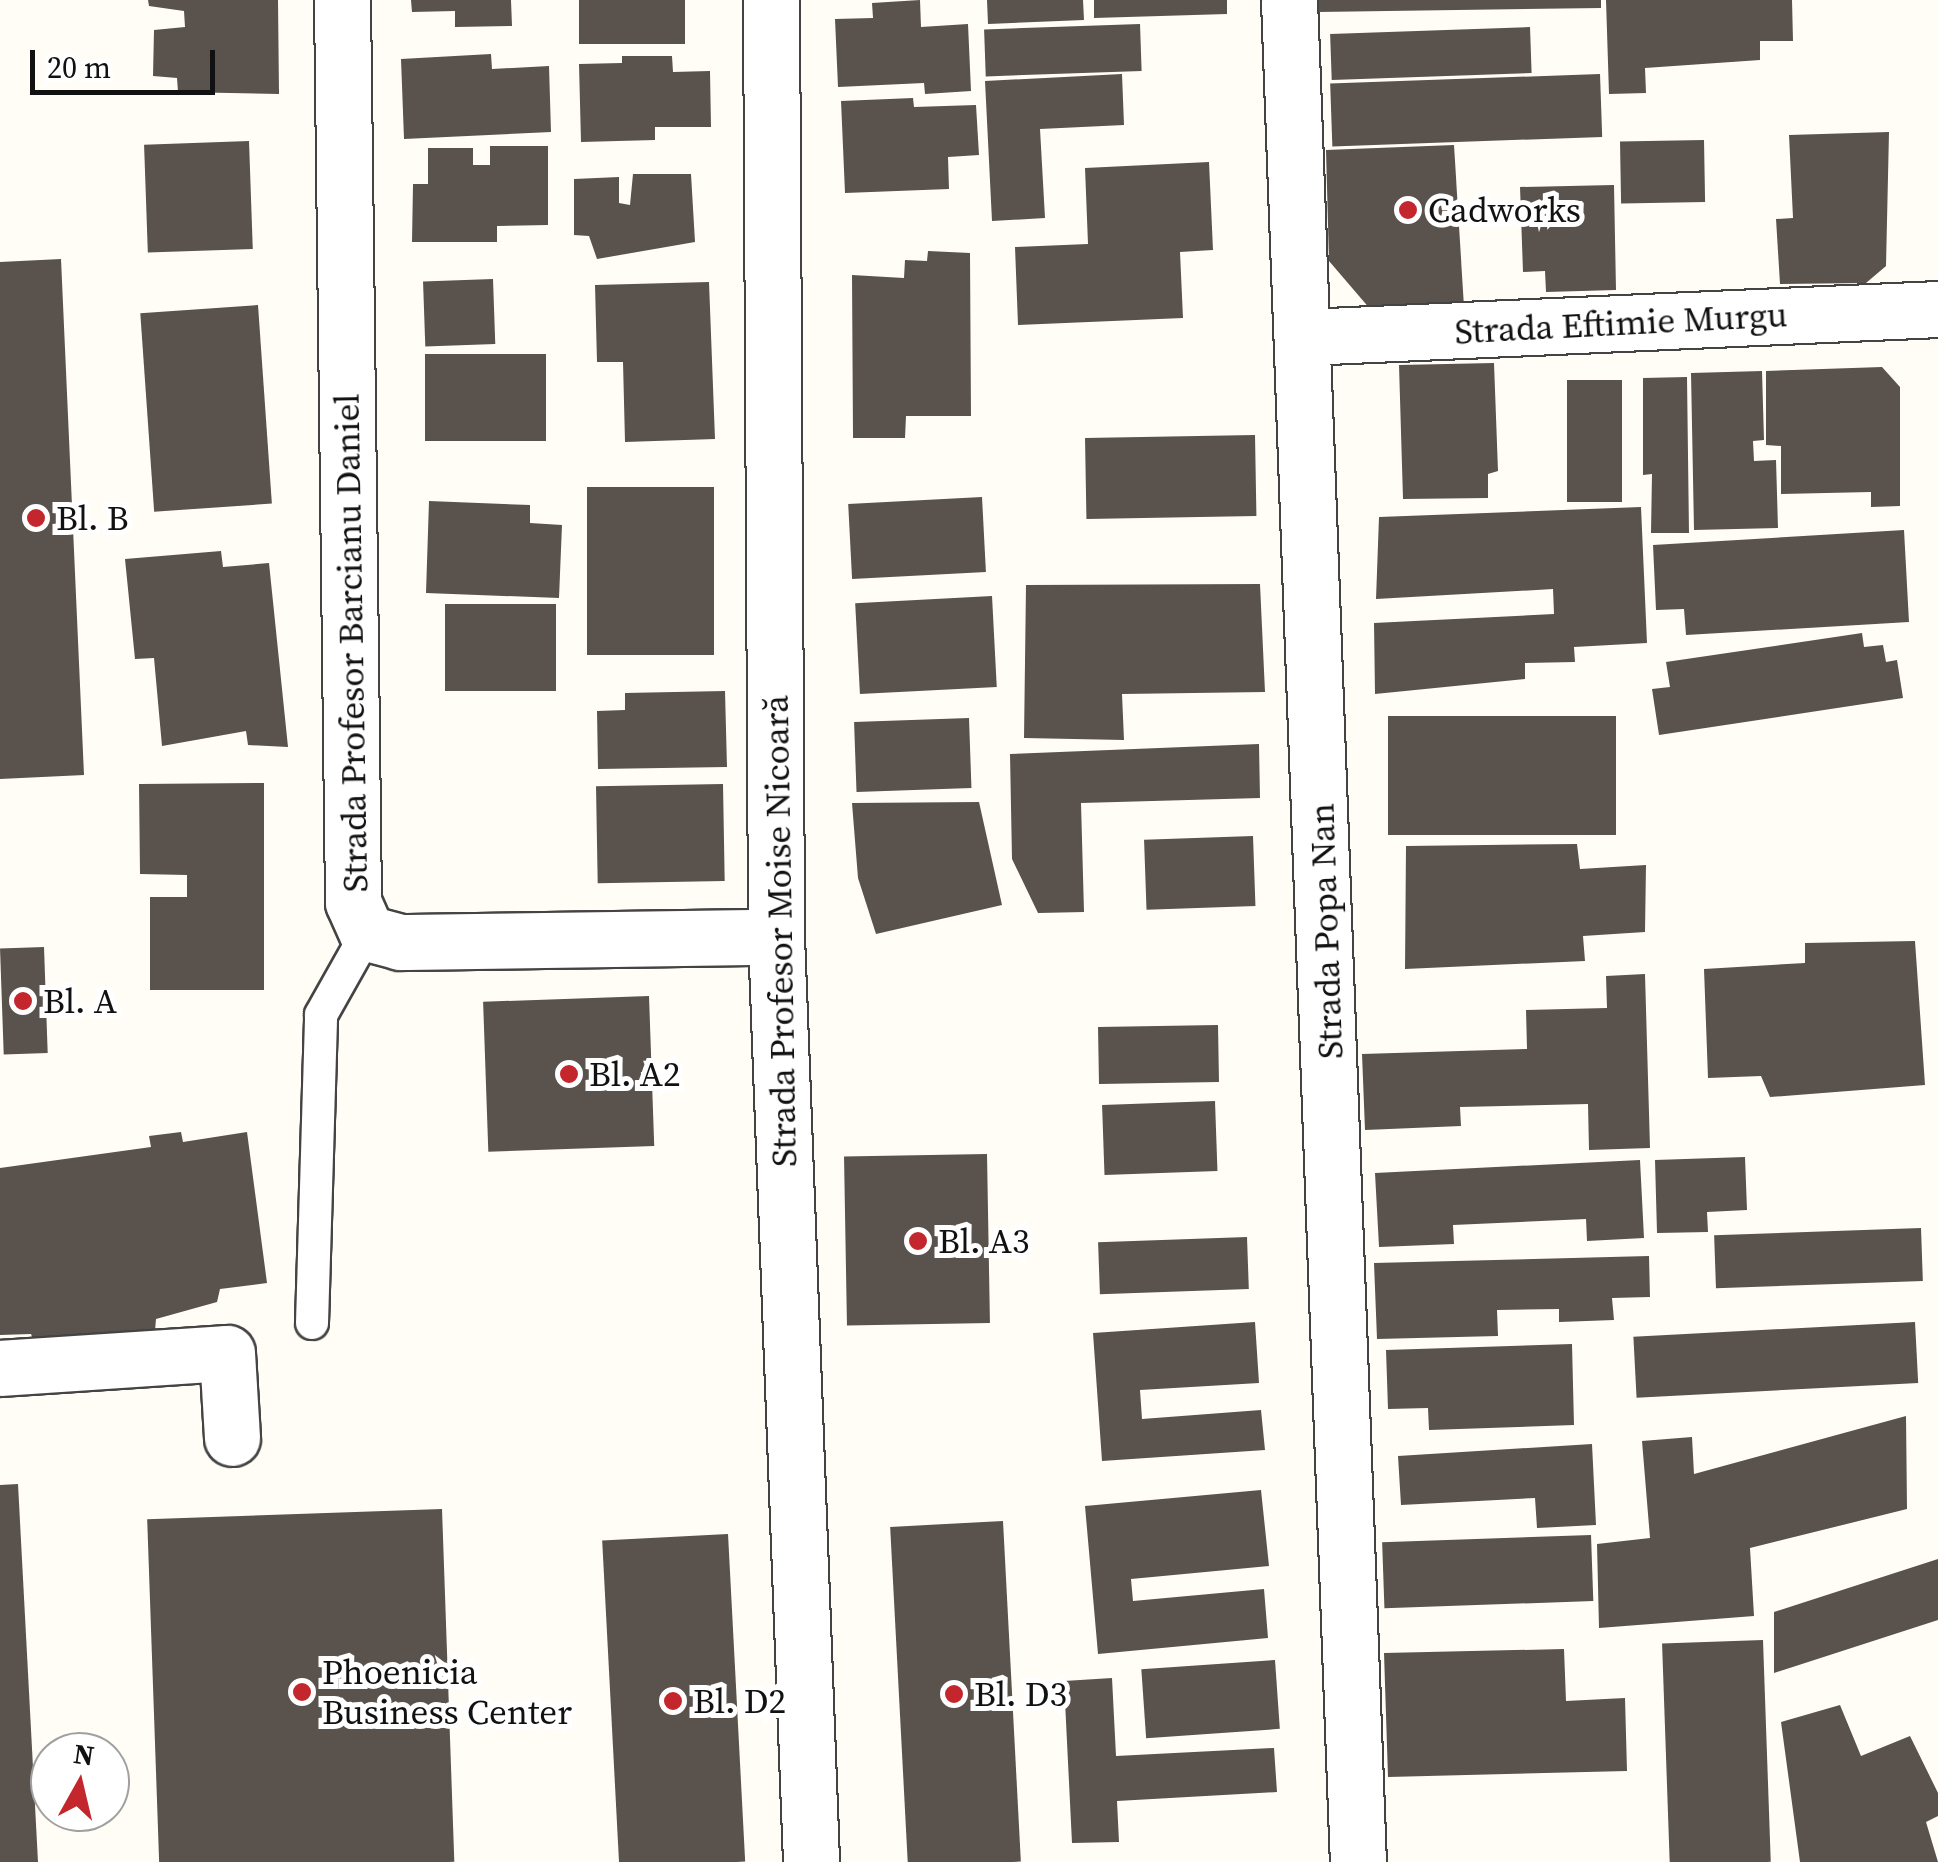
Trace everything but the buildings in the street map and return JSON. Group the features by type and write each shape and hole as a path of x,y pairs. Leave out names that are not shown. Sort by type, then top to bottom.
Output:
{"street":[{"name":"Strada Profesor Barcianu Daniel","path":"342,0 353,902 367,933 400,942 776,936"},
{"name":"Strada Profesor Moise Nicoară","path":"771,0 776,936 810,1862"},
{"name":"Strada Popa Nan","path":"1289,0 1305,337 1358,1862"},
{"name":"Strada Eftimie Murgu","path":"1305,337 1938,309"},
{"path":"0,1368 227,1353 232,1438"}],"lane":[{"path":"312,1323 321,1015 367,933"}],"place":[{"name":"Cadworks","path":"1408,210"},
{"name":"Bl. B","path":"36,518"},
{"name":"Bl. A","path":"23,1001"},
{"name":"Bl. A2","path":"569,1074"},
{"name":"Bl. A3","path":"918,1241"},
{"name":"Phoenicia Business Center","path":"302,1692"},
{"name":"Bl. D3","path":"954,1694"},
{"name":"Bl. D2","path":"673,1701"}]}
